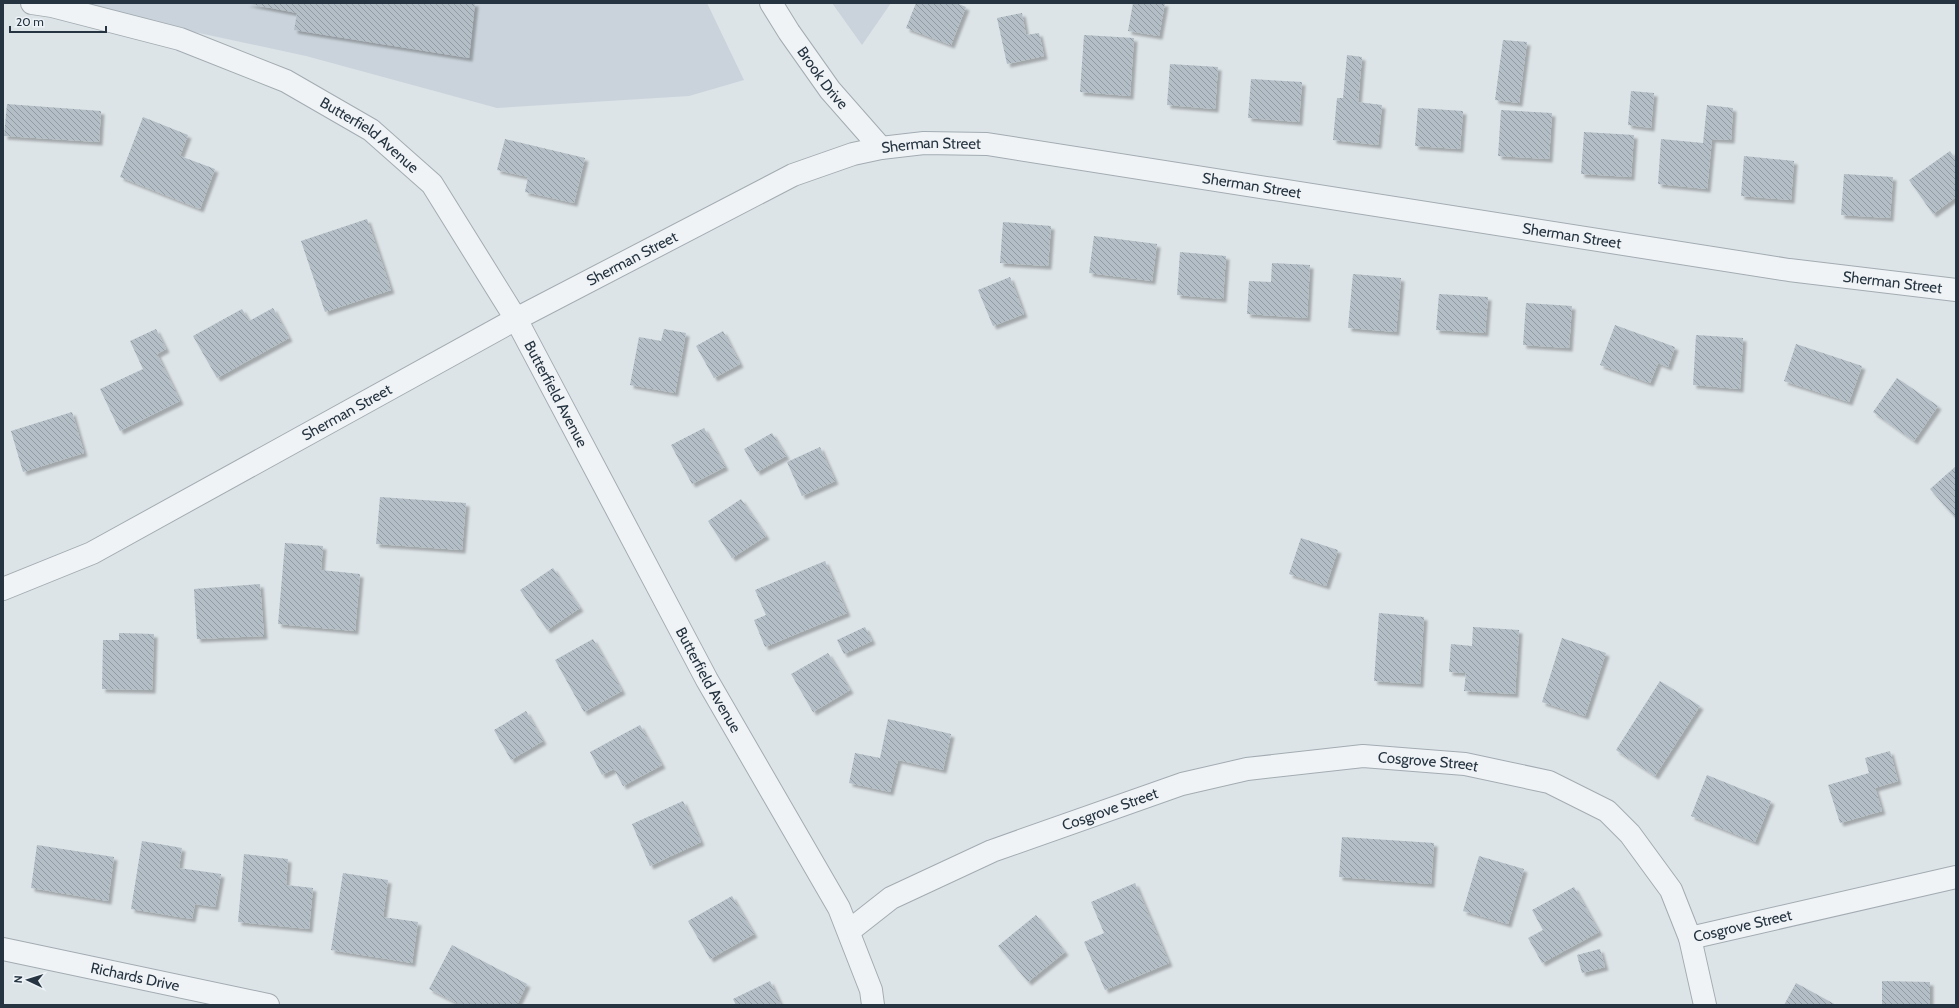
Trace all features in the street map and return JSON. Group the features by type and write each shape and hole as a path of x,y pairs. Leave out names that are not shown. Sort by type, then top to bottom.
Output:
{"street":[{"name":"Butterfield Avenue","path":"32,3 52,6 180,39 286,81 370,130 432,184 516,319 707,680 839,908 871,990 873,1005"},
{"name":"Brook Drive","path":"771,3 789,32 830,90 881,148"},
{"name":"Sherman Street","path":"3,589 92,553 516,319 793,175 852,154 881,148 924,143 987,144 1789,270 1956,290"},
{"name":"Cosgrove Street","path":"849,931 891,898 992,850 1182,784 1247,769 1363,756 1465,764 1549,782 1607,812 1630,834 1671,890 1690,938 1956,877"},
{"path":"1690,938 1706,1005"},
{"name":"Richards Drive","path":"3,949 268,1005"}],"shaded area":[{"path":"59,3 707,3 744,80 689,96 497,108 306,56"},
{"path":"832,3 891,3 862,45"}],"building":[{"path":"245,3 475,3 469,58 294,30 297,13"},
{"path":"916,3 956,3 966,7 951,45 906,28"},
{"path":"1133,3 1165,3 1159,36 1128,31"},
{"path":"1022,13 1026,35 1039,33 1044,56 1007,64 997,18"},
{"path":"1084,35 1134,38 1130,96 1080,92"},
{"path":"1503,40 1527,42 1519,103 1495,100"},
{"path":"1347,55 1362,57 1358,102 1382,105 1378,145 1333,140 1337,98 1343,98"},
{"path":"1170,64 1218,67 1215,109 1167,105"},
{"path":"1251,79 1302,82 1299,122 1248,118"},
{"path":"1631,91 1654,93 1651,128 1628,125"},
{"path":"7,104 101,111 99,142 4,136"},
{"path":"1707,105 1733,108 1731,140 1712,139 1707,189 1658,184 1661,139 1703,143"},
{"path":"1418,108 1463,111 1460,149 1415,146"},
{"path":"1501,110 1552,113 1549,159 1498,156"},
{"path":"143,117 188,135 180,156 215,169 200,209 120,177"},
{"path":"1584,132 1634,135 1631,177 1581,174"},
{"path":"505,139 585,158 574,203 525,192 528,177 497,170"},
{"path":"1950,151 1956,160 1956,197 1933,214 1909,180"},
{"path":"1744,156 1794,161 1791,200 1741,196"},
{"path":"1844,174 1893,177 1890,218 1841,215"},
{"path":"367,219 391,290 325,312 301,241"},
{"path":"1003,222 1051,226 1048,266 1000,263"},
{"path":"1094,236 1157,244 1152,281 1089,273"},
{"path":"1180,252 1226,256 1223,299 1177,295"},
{"path":"1272,263 1310,265 1307,318 1247,314 1249,281 1271,282"},
{"path":"1353,274 1401,278 1396,332 1348,328"},
{"path":"1010,277 1024,314 993,326 978,290"},
{"path":"1439,294 1488,297 1485,333 1436,330"},
{"path":"1526,303 1572,306 1569,348 1523,345"},
{"path":"273,308 289,338 217,378 193,336 242,309 249,321"},
{"path":"1615,325 1675,347 1668,367 1658,363 1650,383 1600,365"},
{"path":"156,329 166,349 157,354 180,401 120,431 100,389 143,369 130,341"},
{"path":"664,329 686,333 675,393 630,385 639,337 661,341"},
{"path":"723,331 740,364 714,378 696,346"},
{"path":"1696,335 1743,338 1740,389 1693,385"},
{"path":"1796,344 1862,366 1849,402 1784,381"},
{"path":"1897,378 1938,406 1914,441 1873,412"},
{"path":"72,412 84,453 23,472 11,431"},
{"path":"704,428 725,467 692,484 671,445"},
{"path":"772,433 786,456 757,472 744,449"},
{"path":"820,447 835,481 802,496 787,462"},
{"path":"1956,466 1956,519 1930,489"},
{"path":"380,497 466,503 462,550 376,544"},
{"path":"741,499 766,536 732,558 708,521"},
{"path":"1301,538 1338,550 1326,586 1289,574"},
{"path":"285,543 323,546 321,570 360,574 355,631 278,624"},
{"path":"825,561 847,613 765,647 754,620 766,615 755,590"},
{"path":"553,568 580,608 547,630 520,590"},
{"path":"260,584 264,636 197,639 194,589"},
{"path":"1379,613 1424,617 1420,684 1374,681"},
{"path":"865,627 872,641 844,654 837,640"},
{"path":"1473,627 1519,630 1515,694 1464,691 1466,673 1449,672 1451,644 1472,646"},
{"path":"119,633 154,634 152,690 102,689 103,640 119,640"},
{"path":"1562,638 1606,653 1585,716 1542,702"},
{"path":"593,639 622,691 584,712 555,660"},
{"path":"828,653 850,690 813,712 791,674"},
{"path":"1660,681 1700,706 1655,776 1616,750"},
{"path":"526,711 543,741 511,760 494,730"},
{"path":"888,719 951,734 943,770 898,760 890,792 849,783 855,753 880,758"},
{"path":"640,725 662,765 623,786 614,769 602,775 590,752"},
{"path":"1890,751 1898,781 1875,788 1882,811 1840,823 1828,785 1869,773 1865,758"},
{"path":"1707,775 1771,801 1755,842 1691,816"},
{"path":"683,801 701,842 650,866 632,824"},
{"path":"1342,837 1434,843 1431,884 1339,877"},
{"path":"142,841 182,848 179,868 221,874 215,907 195,904 192,919 131,909"},
{"path":"37,845 114,857 108,901 31,888"},
{"path":"244,854 288,859 286,885 313,888 309,929 238,922"},
{"path":"1479,856 1524,869 1508,924 1463,911"},
{"path":"343,873 388,880 383,917 418,922 412,963 331,950"},
{"path":"1135,883 1169,963 1105,990 1084,942 1104,933 1091,902"},
{"path":"1574,887 1599,932 1542,963 1528,938 1543,930 1532,910"},
{"path":"732,896 754,934 710,959 688,921"},
{"path":"1036,915 1065,952 1028,982 998,946"},
{"path":"452,945 527,984 517,1005 461,1005 429,989"},
{"path":"1600,949 1605,967 1582,973 1577,955"},
{"path":"770,981 781,1005 736,1005 733,999"},
{"path":"1882,981 1930,982 1930,1005 1882,1005"},
{"path":"1796,983 1836,1005 1784,1005"}]}
